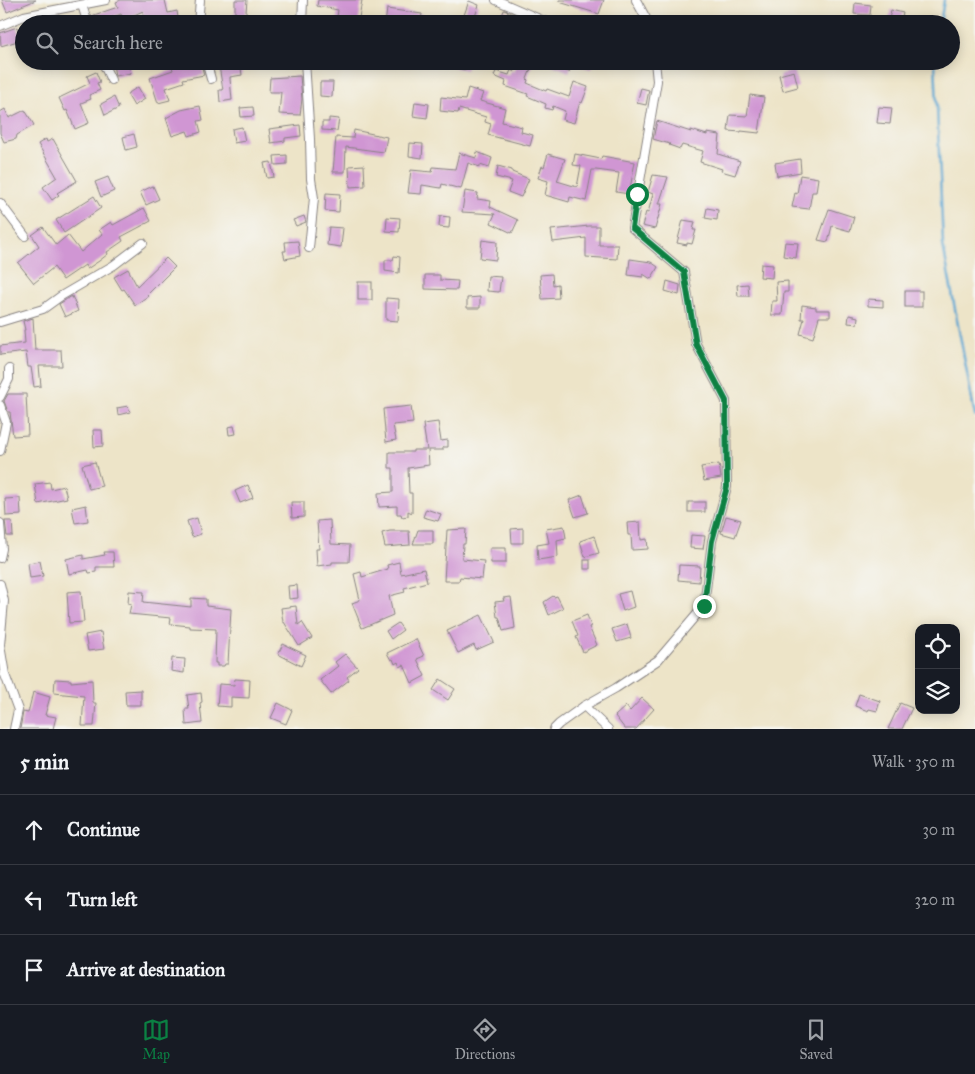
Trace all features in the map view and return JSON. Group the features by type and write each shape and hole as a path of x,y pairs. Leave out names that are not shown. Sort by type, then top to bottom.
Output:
{"street":[{"path":"28,15 106,0"},
{"path":"199,15 200,0"},
{"path":"302,15 303,0"},
{"path":"496,0 530,15"},
{"path":"636,0 644,15"},
{"path":"82,6 85,15"},
{"path":"0,26 15,20"},
{"path":"106,70 111,80"},
{"path":"208,70 211,79"},
{"path":"306,70 311,179 314,198 309,248"},
{"path":"554,729 584,706 616,688 658,660 704,606 712,541 727,487 726,401 696,344 684,272 632,228 657,81 656,70"},
{"path":"0,204 25,236"},
{"path":"0,322 43,309 61,296 114,265 143,243"},
{"path":"0,397 9,380 9,369"},
{"path":"0,405 6,422 0,451"},
{"path":"0,523 2,549 0,558"},
{"path":"0,584 4,601 0,645 5,675 18,710 14,729"},
{"path":"584,706 608,729"}],"building":[{"path":"2,0 36,0 7,12"},
{"path":"121,0 165,0 168,13 177,11 178,15 143,15 143,11 134,15 94,15 118,7 116,2"},
{"path":"235,0 247,0 246,15 233,15 235,14"},
{"path":"318,0 362,0 360,15 337,15 338,10 317,6"},
{"path":"559,0 604,0 599,14 559,2"},
{"path":"469,1 479,5 475,15 464,15"},
{"path":"855,3 871,5 870,15 854,14"},
{"path":"387,9 422,14 422,15 386,15"},
{"path":"504,10 516,15 502,15"},
{"path":"891,10 903,13 903,15 890,15"},
{"path":"15,28 15,42 1,46 0,33"},
{"path":"114,70 130,70 131,73 115,76"},
{"path":"173,70 203,70 204,75 183,79 184,82 166,88 170,100 158,103 150,78"},
{"path":"220,70 241,70 242,75 230,77 232,100 220,102 219,90 223,90"},
{"path":"511,70 514,72 515,70 530,70 527,83 546,91 547,89 569,97 574,82 588,87 582,103 580,102 574,123 563,120 565,111 553,106 552,110 545,108 546,104 527,96 528,94 505,86 506,81 494,76 496,71 509,75"},
{"path":"794,71 798,87 783,91 779,75"},
{"path":"96,72 100,82 97,83 100,90 89,95 91,99 81,103 89,123 75,129 67,110 65,111 59,98 90,83 87,76"},
{"path":"300,76 302,99 300,115 279,114 281,92 269,92 270,78"},
{"path":"320,82 333,82 332,97 320,96"},
{"path":"138,87 145,99 134,106 127,94"},
{"path":"468,88 483,93 480,101 505,108 502,122 522,127 521,132 533,135 530,146 488,135 491,124 485,122 486,117 459,109 458,113 440,111 441,97 465,100"},
{"path":"641,88 649,90 646,105 637,103"},
{"path":"750,95 764,97 759,133 728,131 730,115 747,116"},
{"path":"114,97 119,108 105,115 101,104"},
{"path":"415,102 429,104 427,118 413,116"},
{"path":"200,106 203,120 198,121 201,132 189,136 187,131 172,136 166,118 181,110"},
{"path":"253,107 254,116 241,117 240,108"},
{"path":"879,107 892,108 890,124 877,123"},
{"path":"5,109 9,118 25,110 34,125 17,135 16,139 4,142 0,133 0,112"},
{"path":"329,118 339,119 337,131 322,130 322,122 329,122"},
{"path":"657,121 691,132 691,130 707,135 707,133 720,135 718,154 740,161 735,175 700,162 703,151 682,145 680,149 653,139"},
{"path":"300,125 301,136 285,138 285,141 271,143 269,129"},
{"path":"242,127 245,141 234,143 232,129"},
{"path":"354,130 387,137 384,152 346,147 345,172 333,172 336,137 353,138"},
{"path":"134,134 137,147 126,150 123,137"},
{"path":"46,139 47,142 53,139 77,181 57,193 59,195 52,200 43,187 57,177 38,144"},
{"path":"410,143 423,144 422,158 409,156"},
{"path":"477,152 492,158 489,168 468,163 461,189 442,184 441,188 422,185 421,194 408,193 411,170 432,172 433,167 455,169 459,153 476,158"},
{"path":"548,154 565,159 557,181 577,187 581,166 573,165 575,154 601,159 602,156 635,162 629,194 616,192 619,173 592,170 586,201 570,197 569,202 545,195 548,181 538,178"},
{"path":"287,155 287,164 275,165 274,156"},
{"path":"800,159 801,172 777,176 775,163"},
{"path":"271,162 274,177 267,178 264,163"},
{"path":"364,165 365,186 350,187 349,166"},
{"path":"498,166 512,170 512,172 529,179 521,197 508,192 512,181 496,177"},
{"path":"653,175 668,177 659,204 662,204 655,229 642,226 653,194 648,192"},
{"path":"800,175 818,178 816,192 812,192 809,209 792,207 795,193 797,194"},
{"path":"108,177 114,191 101,197 95,182"},
{"path":"153,186 159,199 146,205 140,192"},
{"path":"465,191 478,193 477,199 491,201 490,207 518,220 512,233 491,223 495,214 462,212"},
{"path":"326,193 340,194 339,212 325,211"},
{"path":"94,196 101,208 64,233 56,220"},
{"path":"144,208 151,221 121,237 123,241 107,252 108,254 99,261 87,269 85,265 63,280 54,267 34,283 18,263 39,246 32,235 43,227 56,245 68,235 81,252 102,234 99,230 111,222 113,225"},
{"path":"707,208 718,210 717,220 705,218"},
{"path":"829,209 854,217 850,231 832,226 828,242 818,240"},
{"path":"304,216 306,222 296,226 293,220"},
{"path":"440,216 450,217 449,228 439,227"},
{"path":"387,217 400,218 399,232 386,231"},
{"path":"683,220 695,222 693,230 696,230 692,244 677,243"},
{"path":"599,226 599,245 618,245 617,259 586,257 586,238 553,242 551,230"},
{"path":"329,227 343,228 341,247 327,245"},
{"path":"482,240 497,242 496,260 480,258"},
{"path":"298,241 300,256 285,259 283,251 286,251 285,242"},
{"path":"785,242 798,243 796,258 783,256"},
{"path":"394,256 400,257 399,273 385,271 385,260 393,260"},
{"path":"166,258 175,267 148,296 135,305 114,277 128,269 137,286"},
{"path":"630,259 651,262 658,267 651,279 643,274 643,277 628,275"},
{"path":"761,264 773,265 772,278 760,277"},
{"path":"552,274 553,285 558,284 559,298 542,299 540,275"},
{"path":"425,275 440,275 440,280 458,281 457,290 425,289"},
{"path":"488,276 501,277 499,292 487,291"},
{"path":"667,281 680,285 679,295 665,291"},
{"path":"788,281 788,292 784,292 782,315 771,315 772,301 777,301 776,282"},
{"path":"358,282 372,282 372,300 358,300"},
{"path":"748,284 749,296 738,296 737,285"},
{"path":"905,291 922,291 922,307 905,307"},
{"path":"72,296 78,311 65,317 59,304"},
{"path":"480,297 480,308 467,308 467,298"},
{"path":"386,298 399,299 398,321 386,320"},
{"path":"868,299 883,300 883,307 868,306"},
{"path":"802,305 816,307 816,310 830,310 830,317 819,317 813,338 800,334 804,319 801,319"},
{"path":"849,315 858,317 857,324 848,323"},
{"path":"33,318 35,350 61,350 62,366 39,366 41,386 34,387 31,367 28,367 26,352 0,355 0,346 25,343 23,321"},
{"path":"8,394 26,394 28,435 13,436 10,412 8,412 4,401"},
{"path":"128,406 130,412 118,415 117,408"},
{"path":"411,406 413,423 393,425 396,440 386,442 383,409"},
{"path":"438,422 441,441 448,440 448,447 443,447 443,450 428,450 429,465 408,468 409,493 412,493 412,513 408,511 408,516 402,517 401,514 397,514 397,506 379,507 378,493 393,492 393,468 389,468 389,452 427,450 423,424"},
{"path":"234,426 236,434 229,435 228,427"},
{"path":"93,430 102,430 103,446 94,447"},
{"path":"95,462 102,486 89,489 82,465"},
{"path":"719,464 721,478 704,481 701,467"},
{"path":"50,482 51,489 64,486 67,498 38,504 35,484"},
{"path":"248,485 253,498 240,503 235,491"},
{"path":"582,495 588,513 575,517 569,500"},
{"path":"20,498 21,515 6,516 5,499"},
{"path":"291,502 304,502 304,517 292,518"},
{"path":"688,502 705,502 705,512 688,512"},
{"path":"86,505 88,521 75,523 72,508"},
{"path":"426,509 441,514 438,521 423,517"},
{"path":"726,516 741,520 735,537 721,533"},
{"path":"197,518 201,534 192,537 187,521"},
{"path":"330,520 331,544 350,545 349,562 332,562 332,564 317,566 316,549 319,549 317,521"},
{"path":"5,521 12,521 13,536 7,536"},
{"path":"640,522 641,540 647,539 648,549 632,550 631,535 628,535 627,523"},
{"path":"564,526 566,538 557,540 558,557 538,560 537,545 549,543 546,529"},
{"path":"523,528 523,543 512,543 511,529"},
{"path":"466,529 462,559 484,561 482,579 460,577 459,581 444,581 447,530"},
{"path":"418,530 433,530 433,544 413,544"},
{"path":"409,531 410,545 385,547 382,533"},
{"path":"691,535 705,536 703,549 690,548"},
{"path":"594,536 599,553 585,557 580,541"},
{"path":"490,548 506,548 506,563 491,563"},
{"path":"104,552 113,552 114,567 96,567 96,572 89,573 88,570 69,574 66,559 83,555 83,559 105,555"},
{"path":"584,560 590,560 590,569 584,569"},
{"path":"40,561 43,576 30,578 28,563"},
{"path":"399,562 401,574 424,569 427,582 404,588 405,592 389,596 393,615 362,628 352,603 360,600 354,574 361,572 362,577 388,569 387,565"},
{"path":"679,565 700,566 699,582 678,580"},
{"path":"297,585 298,598 289,599 288,586"},
{"path":"81,591 84,622 69,623 67,592"},
{"path":"129,591 144,592 143,602 191,607 191,598 206,599 206,606 231,609 228,664 217,666 217,663 215,663 216,629 190,628 190,626 170,624 171,618 129,614 131,604 128,604"},
{"path":"630,591 634,607 623,611 618,594"},
{"path":"553,596 557,596 563,608 549,615 544,602"},
{"path":"511,597 515,628 503,631 499,617 497,617 495,602 504,601 503,598"},
{"path":"296,606 298,625 302,622 312,638 299,646 283,622 281,608"},
{"path":"481,615 494,642 476,650 474,645 458,653 447,631"},
{"path":"587,615 591,626 589,627 597,645 583,652 576,637 578,636 572,621"},
{"path":"398,623 403,630 391,639 386,631"},
{"path":"627,624 631,638 617,642 612,629"},
{"path":"101,632 104,649 88,651 85,635"},
{"path":"416,639 424,656 417,659 425,676 412,683 404,665 400,667 398,662 395,664 387,653"},
{"path":"283,644 306,655 301,666 278,654"},
{"path":"345,654 358,668 347,677 349,680 331,694 320,680 338,666 335,662"},
{"path":"172,658 185,659 184,673 171,671"},
{"path":"55,679 71,680 71,682 92,680 93,703 96,703 94,726 82,726 84,696 54,693"},
{"path":"235,679 250,680 249,698 231,697 231,707 217,706 219,684 234,685"},
{"path":"440,679 455,689 448,700 433,690"},
{"path":"141,690 141,705 126,705 125,691"},
{"path":"33,692 50,697 45,715 56,717 53,729 20,729 23,712 28,713"},
{"path":"201,693 202,723 186,725 185,709 189,709 187,695"},
{"path":"859,694 880,701 877,711 869,709 868,711 855,706"},
{"path":"642,698 654,709 636,729 625,729 615,716 626,706 630,711"},
{"path":"278,703 292,710 286,724 271,718"},
{"path":"900,703 912,708 902,729 888,729"}],"waterway":[{"path":"942,15 944,0"},
{"path":"935,70 943,245 975,416"}],"route":[{"path":"637,194 632,228 684,272 696,344 726,401 727,487 712,541 704,606"}]}
